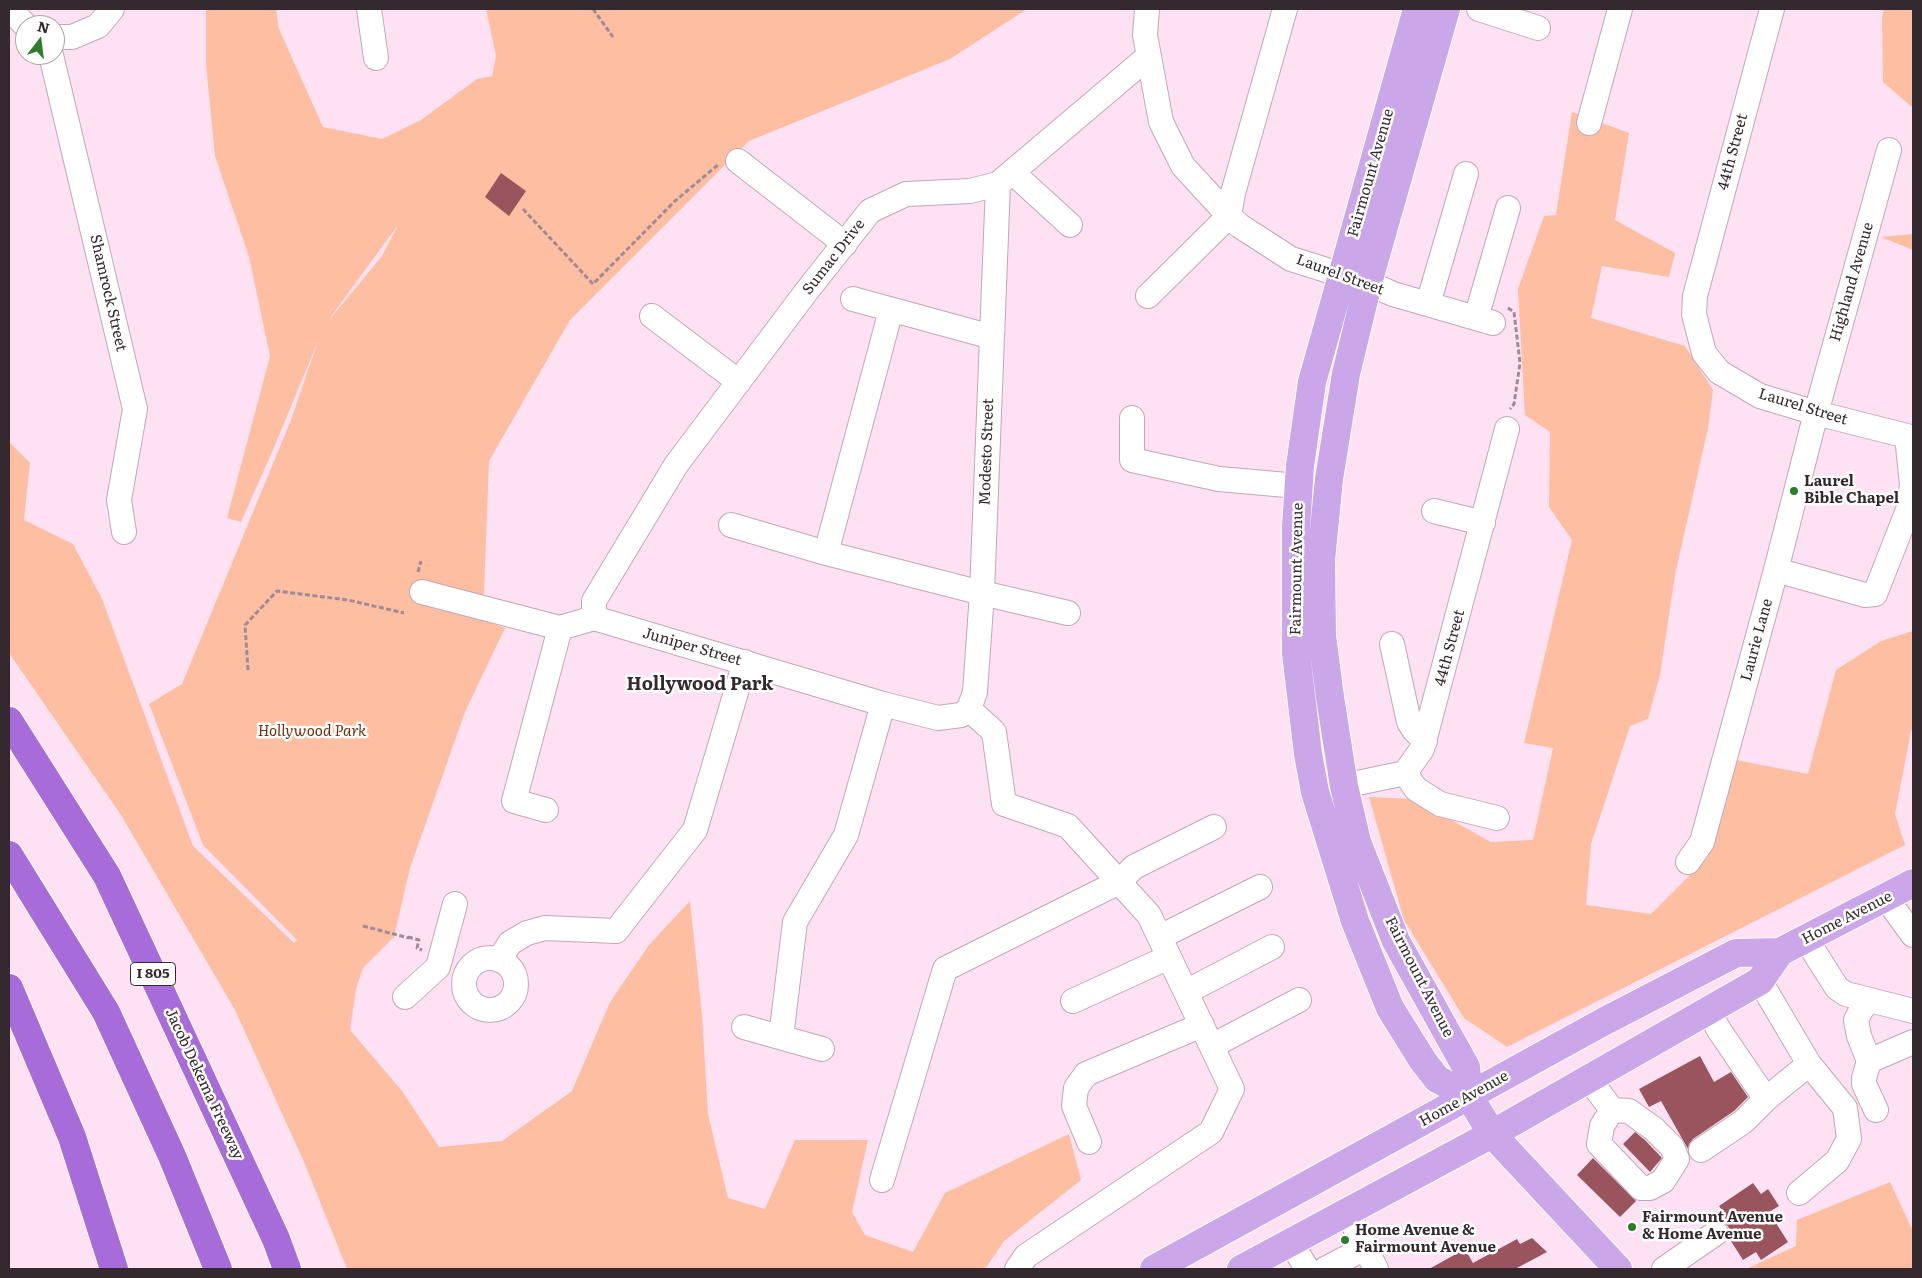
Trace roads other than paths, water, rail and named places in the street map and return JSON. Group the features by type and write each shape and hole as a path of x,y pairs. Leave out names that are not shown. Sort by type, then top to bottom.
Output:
{"highway":[{"name":"Jacob Dekema Freeway","path":"9,721 107,876 276,1239 287,1269"},
{"path":"9,854 106,1012 172,1156 218,1269"},
{"path":"9,988 72,1137 114,1269"},
{"path":"203,1233 211,1269"},
{"path":"276,1239 299,1269"}],"main road":[{"name":"Fairmount Avenue","path":"1417,9 1312,382 1298,486 1296,527 1296,653 1308,754 1315,792 1355,922 1390,1008 1423,1061 1437,1079 1469,1096"},
{"name":"Fairmount Avenue","path":"1446,9 1368,283 1346,374 1328,479 1320,560 1322,636 1344,786 1357,842 1396,941 1466,1067 1469,1096 1492,1134 1618,1269"},
{"name":"Home Avenue","path":"1154,1269 1603,1022 1736,953 1780,952 1913,883"},
{"name":"Home Avenue","path":"1242,1269 1492,1134 1760,981 1780,952"}],"street":[{"path":"65,36 72,36 98,26 112,9"},
{"path":"369,9 376,58"},
{"path":"1147,9 1145,35 1149,56"},
{"path":"1148,296 1229,216 1233,193 1285,9"},
{"path":"1480,9 1538,28"},
{"path":"1589,123 1620,9"},
{"name":"44th Street","path":"1695,296 1772,9"},
{"name":"Sumac Drive","path":"594,618 594,601 676,465 806,292 870,212 906,194 970,191 1005,178 1149,56"},
{"name":"Laurel Street","path":"1149,56 1161,122 1183,166 1240,226 1291,259 1368,283 1393,294 1485,320 1508,208"},
{"name":"Shamrock Street","path":"53,65 135,409 118,500 124,532"},
{"name":"Highland Avenue","path":"1816,413 1889,150"},
{"path":"738,161 845,244"},
{"path":"1428,304 1466,174"},
{"path":"1005,178 1070,225"},
{"name":"Modesto Street","path":"965,712 974,692 982,593 992,337 1005,178"},
{"name":"Laurel Street","path":"1695,296 1694,314 1704,353 1719,372 1760,396 1816,413 1910,437"},
{"path":"853,299 992,337"},
{"path":"826,553 891,310"},
{"path":"652,316 739,382"},
{"name":"Laurie Lane","path":"1688,862 1702,842 1776,570 1816,413"},
{"path":"1132,418 1132,460 1219,479 1298,486"},
{"name":"44th Street","path":"1405,773 1422,750 1425,741 1507,429"},
{"path":"1776,570 1865,595 1875,594 1908,510 1912,485 1910,437"},
{"path":"1434,511 1483,523"},
{"path":"731,525 826,553 1068,613"},
{"path":"422,592 560,628 594,618"},
{"name":"Juniper Street","path":"594,618 883,704 938,718 965,712"},
{"path":"546,810 514,801 560,628"},
{"path":"1392,644 1409,722 1425,741"},
{"path":"499,960 510,943 527,933 545,928 616,930 695,830 745,662"},
{"path":"781,1037 795,922 846,835 883,704"},
{"path":"965,712 994,732 1004,804 1068,826 1149,916 1232,1089 1211,1132 1026,1256 1017,1269"},
{"path":"1315,792 1405,773 1416,789 1440,804 1497,818"},
{"path":"882,1180 945,969 1119,882 1134,868 1214,827"},
{"path":"1073,1001 1260,887"},
{"path":"1886,898 1913,935"},
{"path":"405,997 434,960 455,904"},
{"path":"1806,939 1837,988 1846,994 1913,1011"},
{"path":"1186,992 1272,947"},
{"path":"491,958 499,960 512,971 515,979 512,997 507,1004 499,1008 490,1010 481,1008 474,1004 465,991 465,975 475,962 491,958"},
{"path":"434,960 465,975"},
{"path":"1760,981 1809,1064 1845,1108 1849,1139 1837,1161 1799,1193"},
{"path":"1212,1046 1299,1000"},
{"path":"1869,1000 1856,1020 1859,1036 1869,1061 1864,1084 1876,1110"},
{"path":"1708,1010 1719,1030 1766,1100"},
{"path":"1089,1142 1074,1106 1076,1088 1086,1074 1202,1025"},
{"path":"744,1028 822,1049"},
{"path":"1869,1061 1913,1042"},
{"path":"1701,1150 1743,1122 1809,1064"},
{"path":"1590,1079 1612,1110"},
{"path":"1347,1212 1376,1269"},
{"path":"1664,1269 1716,1233"},
{"path":"1291,1242 1307,1269"},
{"path":"1325,1269 1365,1248"}],"place":[{"name":"Laurel Bible Chapel","path":"1794,491"},
{"name":"Fairmount Avenue & Home Avenue","path":"1632,1227"},
{"name":"Home Avenue & Fairmount Avenue","path":"1345,1240"}],"district":[{"name":"Hollywood Park","path":"700,685"}]}
